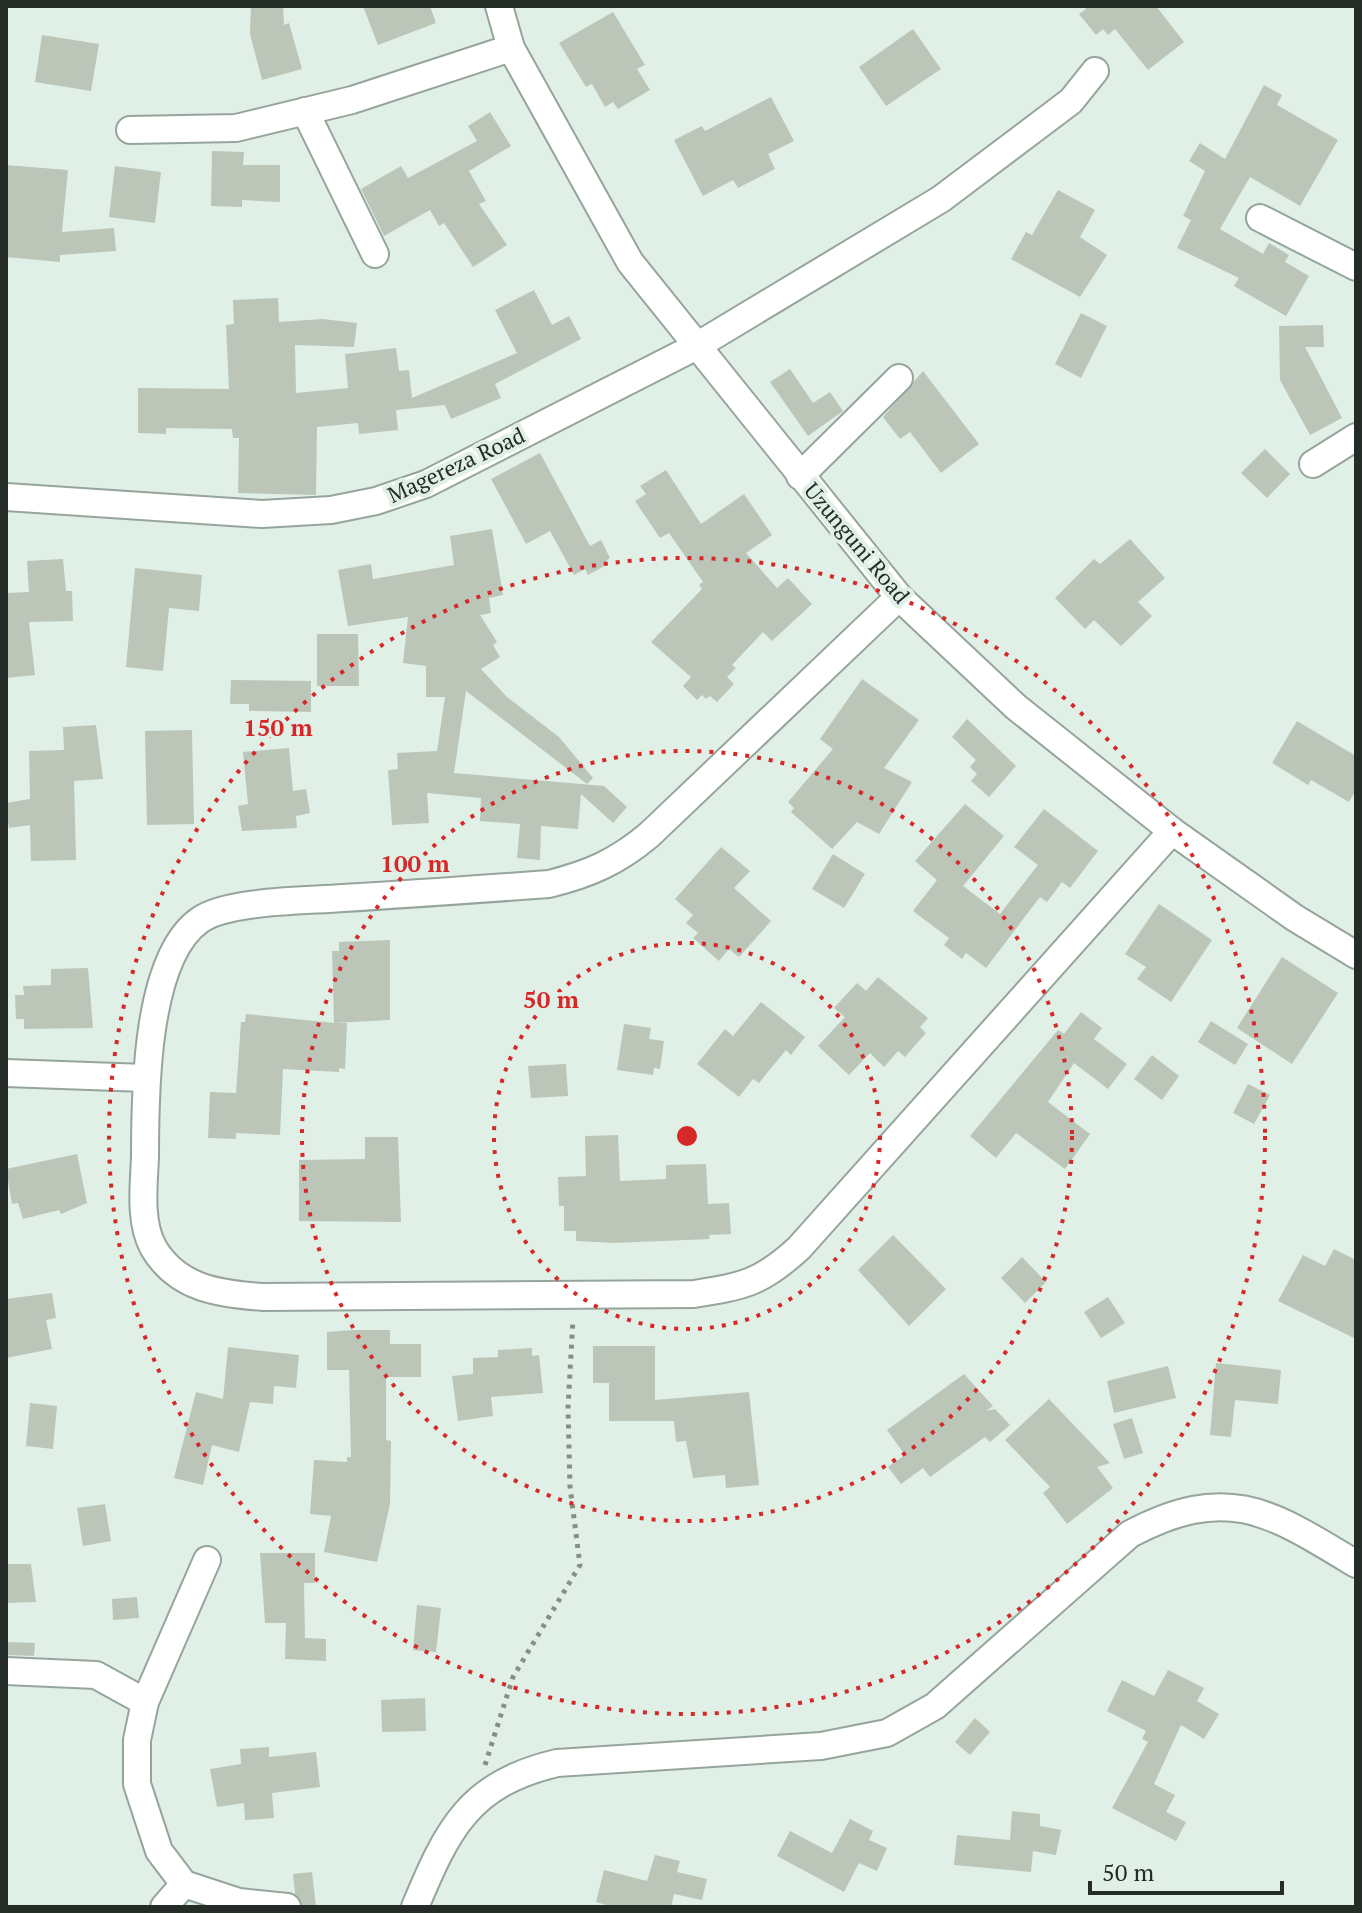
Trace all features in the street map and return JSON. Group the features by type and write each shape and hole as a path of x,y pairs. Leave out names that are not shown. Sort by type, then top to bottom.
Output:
{"street":[{"name":"Uzunguni Road","path":"499,6 511,48 630,262 695,347 899,597 1016,707 1172,831 1295,918 1356,955"},
{"path":"130,130 236,128 305,111 511,48"},
{"name":"Magereza Road","path":"6,497 262,514 331,510 376,501 426,484 695,347 941,199 1071,101 1095,71"},
{"path":"305,111 375,254"},
{"path":"1260,218 1356,267"},
{"path":"800,476 899,378"},
{"path":"1313,464 1356,437"},
{"path":"899,597 649,835 623,857 596,872 549,884 249,905 200,920 171,956 152,1024 145,1078 144,1209 153,1246 181,1278 215,1294 263,1297 694,1294 737,1287 771,1274 799,1248 1172,831"},
{"path":"6,1073 145,1078"},
{"path":"415,1907 438,1852 475,1800 524,1771 557,1763 821,1746 887,1733 935,1706 1130,1534 1164,1516 1203,1505 1272,1517 1356,1564"},
{"path":"207,1560 145,1702 137,1740 137,1784 159,1851 184,1884 239,1902 287,1907"},
{"path":"6,1671 96,1675 145,1702"},
{"path":"164,1907 184,1884"}],"path":[{"path":"475,1800 513,1677 580,1565 570,1487 568,1408 574,1294"}],"building":[{"path":"251,6 283,6 284,25 289,23 302,69 262,80 250,34"},
{"path":"363,6 430,6 436,23 378,45"},
{"path":"1084,6 1156,6 1184,42 1148,70 1115,29 1108,35 1103,29 1096,35 1079,14 1086,9"},
{"path":"613,12 645,65 637,69 650,90 618,109 613,102 605,107 592,84 586,87 559,43"},
{"path":"913,29 941,69 886,106 859,67"},
{"path":"42,35 99,44 91,91 35,82"},
{"path":"1264,85 1282,95 1277,105 1338,140 1300,206 1250,177 1220,229 1263,254 1269,243 1289,255 1285,262 1309,276 1286,316 1234,286 1239,278 1177,248 1191,220 1183,216 1205,171 1189,161 1200,143 1225,159"},
{"path":"771,97 794,141 768,154 775,169 738,188 733,180 703,196 674,140 702,126 705,131"},
{"path":"490,112 511,146 469,171 486,201 479,204 507,245 473,267 444,223 439,226 430,210 384,236 361,189 401,166 408,178 477,141 468,126"},
{"path":"212,151 244,152 243,165 280,165 280,202 242,200 242,207 211,206"},
{"path":"6,165 68,170 62,232 114,228 116,251 60,255 60,262 6,257"},
{"path":"115,166 161,172 155,223 109,217"},
{"path":"1058,190 1095,210 1080,237 1107,255 1080,297 1011,259 1026,232 1032,235"},
{"path":"534,290 552,325 569,316 581,339 495,384 501,398 451,419 445,405 396,410 398,430 359,434 358,423 317,427 316,495 238,493 239,438 233,438 232,429 166,428 166,434 138,433 138,388 229,389 226,325 234,324 233,300 278,298 279,322 323,319 357,323 354,347 295,345 296,393 348,388 345,354 396,348 399,371 409,370 412,398 517,353 495,310"},
{"path":"1081,313 1107,326 1081,378 1055,364"},
{"path":"1323,325 1324,347 1305,347 1342,418 1310,435 1280,380 1279,326"},
{"path":"790,369 813,403 830,392 843,411 808,436 770,382"},
{"path":"923,371 979,444 941,473 910,432 900,439 883,417"},
{"path":"1265,449 1290,474 1267,498 1241,473"},
{"path":"540,453 590,546 601,540 610,558 606,561 608,564 588,575 585,569 574,575 550,531 526,544 491,479"},
{"path":"666,470 701,524 744,494 772,535 746,553 777,588 788,578 812,604 772,641 763,632 732,665 736,668 727,677 734,684 717,702 710,696 706,699 702,695 697,700 683,686 691,677 651,642 702,589 699,585 703,582 669,533 660,538 635,501 646,494 640,486"},
{"path":"492,529 503,595 489,598 491,613 480,615 497,642 493,645 500,657 481,669 507,697 559,737 593,778 587,784 466,691 454,773 604,786 627,807 613,823 581,794 578,829 541,826 540,860 517,858 520,824 480,821 481,798 427,793 429,823 392,825 388,770 398,769 397,753 437,751 445,697 426,697 426,666 403,663 408,617 348,626 338,570 371,564 373,579 454,565 450,536"},
{"path":"1130,539 1165,578 1138,602 1152,616 1121,646 1094,620 1085,629 1055,598 1094,559 1100,564"},
{"path":"63,559 66,591 72,591 73,621 29,622 35,675 6,678 6,593 29,592 27,561"},
{"path":"135,568 202,575 199,611 169,608 163,671 126,667"},
{"path":"317,634 358,634 359,686 317,686"},
{"path":"862,679 919,720 884,768 912,782 879,834 857,822 832,849 791,812 794,808 788,802 833,749 820,739"},
{"path":"231,680 311,681 311,712 249,711 249,704 230,704"},
{"path":"967,719 1016,766 989,797 971,781 977,774 970,767 976,760 952,737"},
{"path":"1297,721 1356,756 1356,790 1349,802 1311,780 1308,785 1272,763"},
{"path":"96,725 103,779 74,781 76,860 31,861 30,825 9,828 6,812 6,803 30,799 29,751 64,750 63,727"},
{"path":"192,730 194,824 147,825 145,731"},
{"path":"289,748 293,791 306,789 310,813 296,816 297,828 242,831 238,806 248,804 243,752"},
{"path":"965,804 1004,836 963,886 1000,914 1038,865 1014,847 1044,809 1098,851 1070,888 1062,882 1047,902 1040,897 986,968 966,953 962,959 944,945 949,938 913,911 937,880 915,861"},
{"path":"721,847 750,871 734,888 771,921 739,957 729,949 719,961 693,938 698,933 686,923 693,915 675,899"},
{"path":"833,854 865,874 844,908 812,889"},
{"path":"1159,904 1212,940 1171,1002 1137,979 1146,967 1125,954"},
{"path":"390,940 390,1020 334,1023 332,951 339,951 339,942"},
{"path":"1282,957 1338,993 1292,1064 1237,1028"},
{"path":"88,968 93,1028 24,1029 24,1019 16,1019 15,995 24,995 23,986 51,985 51,969"},
{"path":"878,977 928,1018 920,1027 926,1033 905,1057 898,1051 884,1067 870,1053 849,1075 818,1046 845,1017 834,1008 857,983 866,991"},
{"path":"761,1002 805,1037 791,1055 786,1050 759,1083 753,1079 739,1097 697,1064 725,1029 733,1036"},
{"path":"1081,1012 1102,1028 1094,1039 1127,1064 1108,1089 1074,1063 1048,1102 1090,1134 1065,1169 1016,1133 996,1158 970,1136 1058,1030 1064,1034"},
{"path":"246,1014 347,1023 345,1069 339,1068 339,1072 283,1069 280,1135 236,1133 236,1139 208,1138 210,1092 236,1093 241,1022 245,1022"},
{"path":"1211,1021 1248,1044 1235,1065 1198,1042"},
{"path":"624,1024 651,1028 649,1039 664,1041 660,1069 654,1068 653,1075 617,1070"},
{"path":"1152,1055 1179,1076 1162,1100 1134,1079"},
{"path":"566,1064 568,1096 531,1098 528,1066"},
{"path":"1248,1084 1270,1095 1254,1124 1233,1113"},
{"path":"618,1135 620,1181 666,1179 666,1165 706,1164 708,1204 729,1203 731,1234 709,1235 710,1239 614,1243 576,1241 576,1231 564,1231 564,1206 559,1206 558,1177 586,1176 585,1136"},
{"path":"365,1137 398,1137 401,1222 299,1221 299,1160 365,1159"},
{"path":"77,1154 87,1203 61,1214 59,1210 23,1219 18,1203 12,1204 6,1169"},
{"path":"893,1235 946,1289 909,1326 858,1270"},
{"path":"1334,1249 1356,1260 1356,1339 1278,1301 1303,1255 1325,1266"},
{"path":"1022,1257 1046,1282 1025,1303 1001,1278"},
{"path":"52,1293 56,1318 46,1320 52,1349 6,1358 6,1299"},
{"path":"1108,1297 1125,1323 1101,1338 1084,1312"},
{"path":"390,1330 390,1344 421,1344 421,1377 386,1377 386,1440 391,1441 390,1504 377,1562 324,1552 331,1516 310,1514 314,1460 347,1462 347,1457 351,1457 349,1370 327,1370 327,1332"},
{"path":"593,1346 655,1346 655,1400 749,1392 759,1485 726,1488 725,1475 693,1478 686,1441 676,1442 674,1421 609,1421 609,1383 593,1383"},
{"path":"228,1347 299,1355 296,1388 274,1386 273,1404 250,1402 239,1452 212,1445 203,1485 174,1478 196,1392 223,1399"},
{"path":"532,1348 532,1356 539,1355 543,1393 491,1397 493,1416 458,1421 452,1376 473,1374 473,1358 498,1357 498,1350"},
{"path":"1216,1363 1281,1370 1278,1404 1235,1400 1231,1437 1210,1435"},
{"path":"1168,1366 1176,1398 1114,1413 1107,1381"},
{"path":"964,1374 993,1406 986,1411 995,1409 1010,1425 990,1442 985,1437 930,1477 923,1468 901,1484 888,1467 905,1455 887,1430"},
{"path":"1049,1399 1110,1463 1097,1467 1113,1488 1067,1524 1043,1493 1050,1487 1005,1440"},
{"path":"30,1403 57,1406 53,1449 26,1446"},
{"path":"1132,1418 1143,1453 1124,1459 1113,1424"},
{"path":"105,1504 111,1541 83,1546 77,1508"},
{"path":"260,1553 315,1553 315,1583 304,1583 305,1638 326,1639 326,1661 285,1659 286,1623 265,1623"},
{"path":"6,1564 31,1564 36,1602 6,1603"},
{"path":"137,1597 139,1618 113,1620 112,1599"},
{"path":"417,1605 441,1608 436,1652 413,1650"},
{"path":"6,1642 35,1643 34,1656 6,1655"},
{"path":"1168,1670 1204,1688 1197,1701 1219,1714 1204,1739 1181,1725 1154,1784 1175,1795 1166,1812 1186,1822 1176,1841 1112,1808 1148,1742 1142,1739 1146,1731 1107,1711 1122,1680 1154,1696"},
{"path":"425,1698 426,1731 382,1732 381,1700"},
{"path":"975,1718 990,1732 970,1755 955,1742"},
{"path":"269,1747 269,1757 316,1752 320,1787 272,1793 274,1818 245,1820 244,1803 217,1807 210,1769 241,1764 240,1749"},
{"path":"1012,1811 1040,1814 1040,1826 1061,1830 1056,1855 1033,1851 1031,1872 954,1865 957,1835 1010,1840"},
{"path":"850,1819 873,1831 869,1840 887,1848 877,1871 859,1863 844,1892 777,1856 790,1831 832,1853"},
{"path":"655,1855 680,1861 677,1872 707,1879 702,1900 674,1894 671,1907 613,1907 596,1902 604,1870 647,1881"},
{"path":"312,1872 316,1907 303,1907 295,1894 293,1874"}]}
